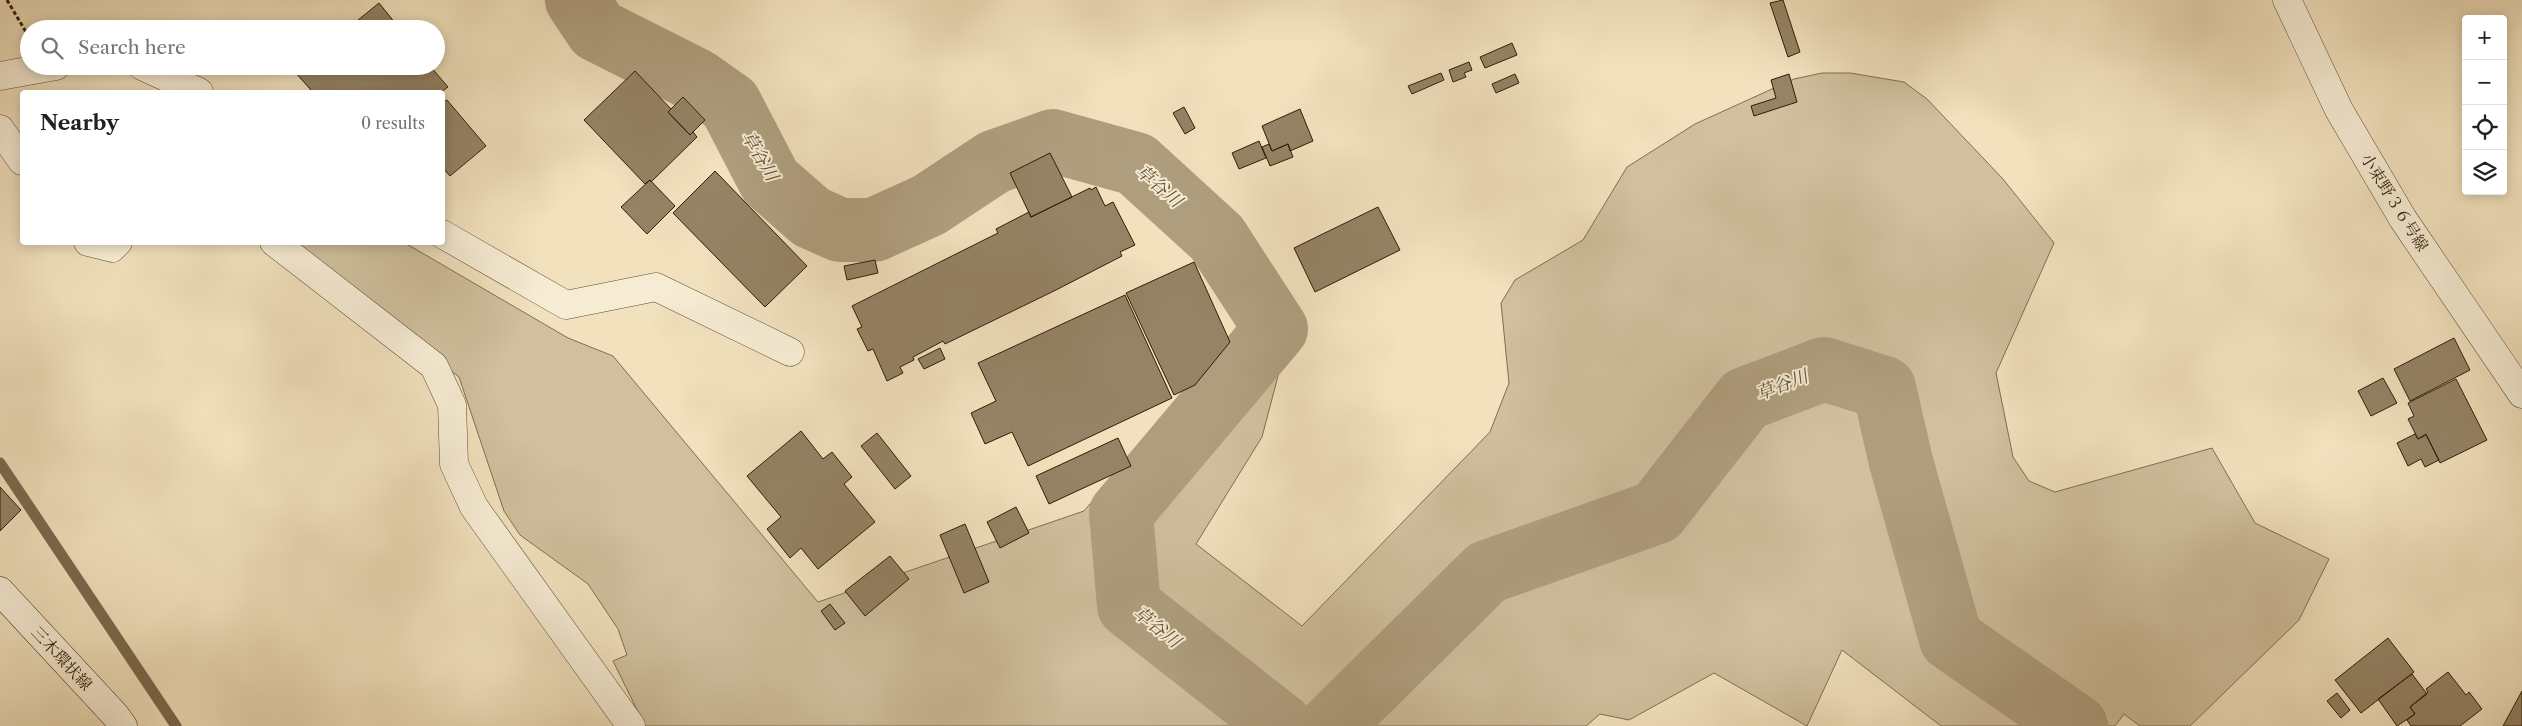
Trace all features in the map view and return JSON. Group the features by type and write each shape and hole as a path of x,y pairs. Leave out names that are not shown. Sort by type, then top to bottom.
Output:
{"street":[{"name":"小束野３６号線","path":"2287,0 2339,110 2403,219 2522,394"},
{"path":"0,76 20,72"},
{"path":"162,75 195,90"},
{"path":"0,129 20,158"},
{"path":"445,236 566,305 656,287 790,352"},
{"path":"100,245 112,248 115,245"},
{"path":"278,245 434,366 452,404 454,464 474,507 631,726"},
{"name":"三木環状線","path":"0,591 123,726"}],"path":[{"path":"7,0 20,22"}],"shaded area":[{"path":"1822,73 1850,73 1904,82 1927,99 2003,179 2054,243 1996,373 2013,457 2029,481 2055,492 2212,448 2255,523 2329,559 2299,620 2190,726 2140,726 2124,714 2115,726 1941,726 1842,650 1807,726 1714,673 1629,720 1600,714 1586,726 645,726 613,661 627,655 618,629 588,584 520,535 504,511 459,377 287,245 408,245 568,338 613,356 818,602 1084,511 1274,289 1293,319 1262,437 1196,544 1302,626 1490,432 1509,383 1501,303 1515,280 1583,240 1627,167 1695,124 1794,79"}],"building":[{"path":"1783,0 1800,52 1788,57 1770,3"},
{"path":"379,3 393,20 358,20"},
{"path":"1512,43 1517,55 1485,68 1480,57"},
{"path":"1469,62 1472,70 1464,73 1466,77 1453,82 1449,70"},
{"path":"635,71 671,109 668,112 690,135 693,132 697,137 651,182 650,180 645,184 584,120"},
{"path":"1441,73 1444,80 1412,94 1408,86"},
{"path":"1515,74 1519,83 1496,93 1492,84"},
{"path":"1789,74 1797,102 1754,116 1751,106 1776,98 1771,80"},
{"path":"298,75 438,75 448,87 444,90 311,90"},
{"path":"683,97 705,120 690,135 668,112"},
{"path":"447,100 486,146 450,176 445,170 445,101"},
{"path":"1184,107 1195,128 1185,134 1173,113"},
{"path":"1300,109 1313,141 1290,151 1288,144 1272,151 1262,126"},
{"path":"1259,141 1266,158 1239,169 1232,153"},
{"path":"1269,144 1272,151 1288,144 1293,157 1270,166 1262,147"},
{"path":"1050,153 1072,197 1031,217 1010,173"},
{"path":"715,171 807,266 765,307 673,213"},
{"path":"650,180 675,206 647,234 621,207"},
{"path":"1096,187 1105,206 1113,202 1135,245 1120,252 1122,256 1056,290 945,344 943,341 913,357 914,360 900,367 903,373 887,381 873,349 868,351 857,329 862,327 852,306 998,233 996,229 1029,212 1031,217 1090,188 1091,190"},
{"path":"1378,207 1400,250 1315,292 1294,248"},
{"path":"875,260 878,273 847,280 844,266"},
{"path":"1194,262 1230,342 1195,385 1174,395 1126,293"},
{"path":"1125,295 1172,398 1028,466 1012,432 985,444 971,413 996,401 978,363"},
{"path":"2454,338 2470,370 2410,401 2394,369"},
{"path":"940,348 945,359 924,369 918,359"},
{"path":"2383,378 2397,403 2371,416 2358,391"},
{"path":"2456,379 2487,440 2440,463 2426,434 2418,439 2408,419 2414,416 2408,403"},
{"path":"801,431 823,459 832,452 852,477 844,484 875,522 818,569 801,548 790,558 767,529 781,517 747,476"},
{"path":"877,433 911,476 895,489 861,446"},
{"path":"2415,434 2418,439 2426,435 2439,460 2425,467 2421,459 2408,466 2397,443"},
{"path":"1118,438 1131,466 1049,504 1036,476"},
{"path":"0,487 21,510 0,531"},
{"path":"1016,507 1029,533 1000,548 987,522"},
{"path":"965,524 989,582 964,593 940,535"},
{"path":"890,556 909,579 865,616 845,591"},
{"path":"830,604 845,623 835,630 821,611"},
{"path":"2388,638 2414,672 2361,713 2335,680"},
{"path":"2448,672 2466,695 2469,692 2482,709 2460,726 2411,726 2407,720 2415,714 2410,707 2428,692 2426,689"},
{"path":"2412,674 2427,694 2410,707 2415,714 2397,726 2378,699"},
{"path":"2522,691 2522,726 2503,726"},
{"path":"2337,693 2350,710 2341,718 2327,701"}],"waterway":[{"name":"草谷川","path":"577,0 597,30 696,80 730,104 770,181 811,217 840,230 874,230 929,205 994,162 1053,141 1136,164 1217,238 1276,329 1121,513 1129,606 1282,726"},
{"name":"草谷川","path":"1331,726 1487,572 1657,512 1745,399 1824,369 1884,388 1901,462 1951,639 2076,726"},
{"path":"0,463 176,726"}]}
